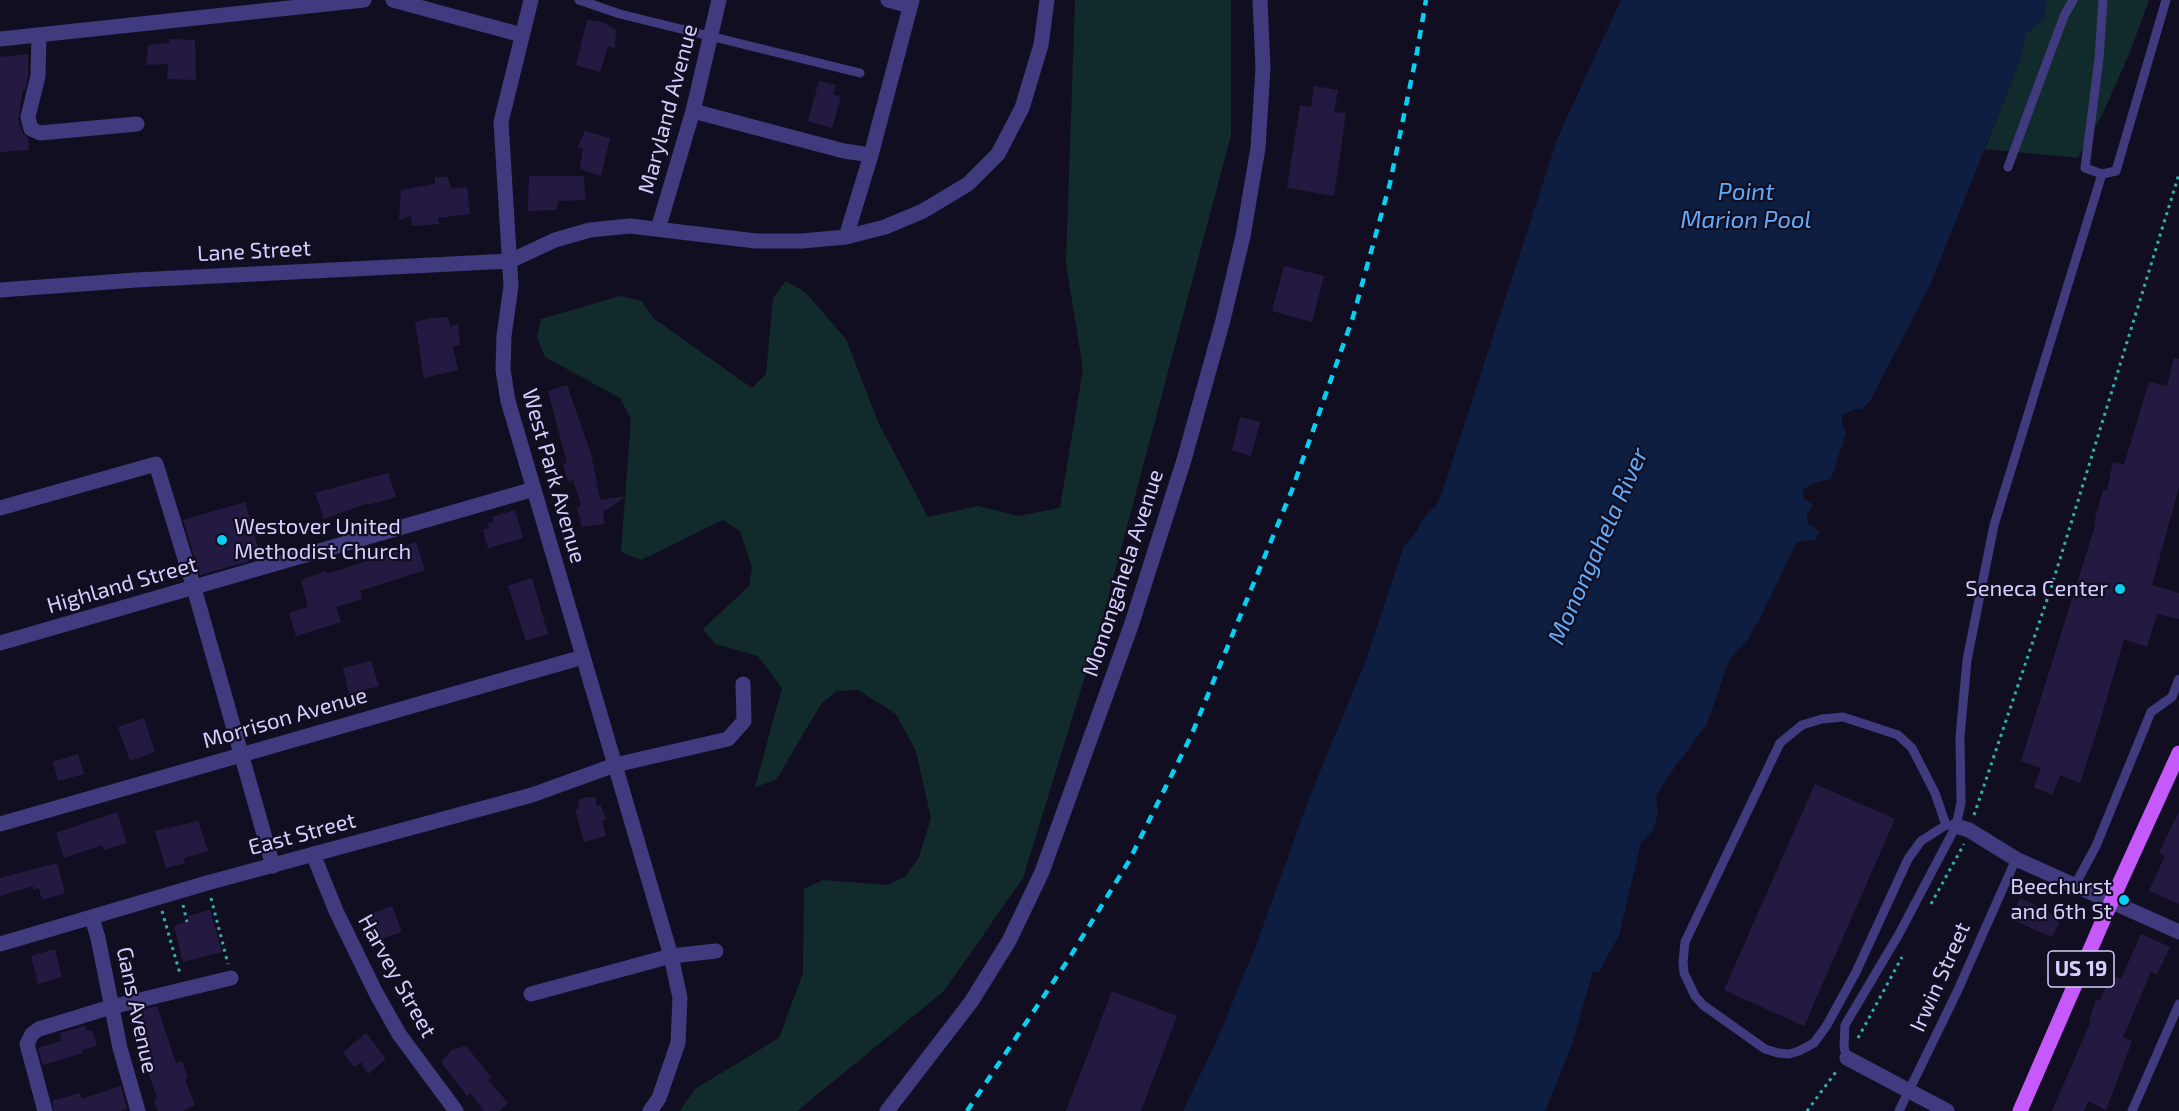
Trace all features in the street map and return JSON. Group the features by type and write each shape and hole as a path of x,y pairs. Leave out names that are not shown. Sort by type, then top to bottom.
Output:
{"main road":[{"name":"US 19","path":"2020,1111 2111,902 2174,779 2179,753"}],"street":[{"path":"0,39 364,0"},
{"path":"393,0 522,35"},
{"name":"West Park Avenue","path":"531,0 501,122 511,286 504,336 503,370 508,401 671,956 680,998 678,1043 659,1098 650,1111"},
{"name":"Maryland Avenue","path":"658,229 693,111 719,0"},
{"path":"846,237 871,155 911,3 888,0"},
{"path":"510,261 555,240 590,230 630,226 756,241 802,241 846,237 885,227 923,211 968,184 998,154 1022,108 1041,45 1047,0"},
{"name":"Monongahela Avenue","path":"887,1111 971,1002 1009,941 1042,872 1131,626 1184,460 1223,320 1243,236 1258,148 1263,68 1260,0"},
{"path":"39,34 38,76 28,117 31,129 40,133 137,124"},
{"path":"693,111 844,151 871,155"},
{"name":"Lane Street","path":"0,290 136,280 510,261"},
{"path":"0,508 156,464 194,588 273,866"},
{"name":"Highland Street","path":"0,643 534,489"},
{"name":"Morrison Avenue","path":"0,824 584,657"},
{"name":"East Street","path":"0,944 207,883 532,795 615,765 728,739 744,721 743,684"},
{"path":"1957,827 2016,859 2179,932"},
{"name":"Harvey Street","path":"313,854 336,911 376,993 399,1034 456,1111"},
{"name":"Gans Avenue","path":"92,918 111,1007 138,1111"},
{"path":"531,994 671,956 716,951"},
{"path":"45,1111 27,1044 32,1034 58,1022 229,971"},
{"path":"1847,1058 1947,1111"}],"lane":[{"path":"579,0 620,14 860,73"},
{"path":"2008,167 2064,16 2073,0"},
{"path":"2103,0 2099,59 2085,168 2102,174 2116,171 2166,0"},
{"path":"1847,1058 1844,1047 1845,1025 1899,934 1957,827 1961,803 1960,737 1967,660 1994,525 2102,174"},
{"path":"2075,885 2096,846 2151,712 2172,697 2178,685"},
{"path":"1843,717 1898,735 1912,748 1935,794 1957,827 1921,841 1908,859 1856,972 1827,1025 1814,1042 1789,1054 1765,1049 1703,1005 1695,996 1684,973 1685,942 1780,742 1802,725 1843,717"},
{"name":"Irwin Street","path":"1899,1111 1957,993 2016,859"},
{"path":"2132,1111 2179,1004"}],"path":[{"path":"1931,905 1964,844 1957,827 2050,588 2179,174"},
{"path":"207,883 229,971"},
{"path":"158,898 181,975 190,973"},
{"path":"1807,1111 1847,1058 1903,956"},
{"path":"218,966 229,971"}],"green space":[{"path":"1075,0 1231,0 1231,135 1101,624 1023,878 944,991 797,1111 680,1111 695,1089 779,1038 803,973 804,889 823,880 888,885 906,876 919,857 931,818 916,751 896,714 858,690 837,691 821,704 776,780 755,787 782,688 758,656 715,644 703,629 749,586 752,567 740,531 723,520 641,560 621,552 631,419 620,398 545,357 537,338 541,319 620,296 642,301 653,318 752,388 766,374 773,298 786,281 805,292 846,339 878,422 928,517 978,506 1018,516 1060,508 1083,369 1066,263"},
{"path":"2047,0 2149,0 2130,52 2104,111 2078,158 1985,149 2021,58 2026,33 2043,20"}],"water":[{"name":"Point Marion Pool","path":"1621,0 2047,0 2043,20 2026,33 2021,58 1929,287 1870,401 1862,409 1855,409 1842,415 1842,424 1846,433 1831,479 1814,483 1803,490 1803,497 1813,505 1807,514 1808,524 1819,532 1815,540 1797,542 1757,624 1747,640 1729,660 1707,724 1656,796 1658,814 1653,830 1641,843 1619,935 1599,972 1593,971 1572,1044 1545,1111 1183,1111 1217,1040 1257,943 1310,796 1365,663 1404,546 1416,532 1425,516 1437,504 1443,490 1558,137"}],"building":[{"path":"587,20 602,22 616,30 615,49 608,46 600,72 576,65"},
{"path":"170,39 195,40 196,80 167,79 168,64 146,65 148,45 169,43"},
{"path":"28,54 28,75 18,119 22,132 28,138 29,150 0,152 0,57"},
{"path":"819,81 836,85 833,94 841,97 832,128 808,121"},
{"path":"1314,86 1338,90 1334,112 1346,113 1334,196 1287,188 1300,105 1311,107"},
{"path":"585,131 610,138 601,176 580,169 583,148 578,147"},
{"path":"529,176 584,176 585,200 558,201 557,210 528,211"},
{"path":"435,177 448,177 451,189 467,187 470,214 438,218 439,224 412,226 411,216 399,220 401,190 435,184"},
{"path":"1284,266 1324,276 1312,322 1272,311"},
{"path":"448,317 450,327 458,324 460,345 453,346 458,370 424,378 415,322"},
{"name":"Seneca Center","path":"2174,358 2179,359 2179,487 2152,585 2179,593 2179,619 2157,614 2147,647 2124,639 2080,783 2060,775 2052,795 2034,787 2041,768 2021,761 2096,523 2094,523 2103,490 2107,491 2113,462 2124,465 2149,382 2167,386"},
{"path":"567,385 591,454 600,500 627,496 603,512 604,524 582,527 577,508 581,505 573,480 568,481 563,464 567,463 548,391"},
{"path":"1240,417 1260,422 1251,456 1232,450"},
{"path":"388,473 396,497 368,505 368,503 324,519 315,493"},
{"name":"Westover United Methodist Church","path":"245,502 261,558 200,575 183,520"},
{"path":"515,510 523,538 488,548 483,530 489,528 487,524 494,521 492,517"},
{"path":"416,542 425,570 360,591 362,599 336,607 341,622 296,636 289,613 308,607 301,580 389,554 389,552"},
{"path":"532,578 548,634 526,641 508,586"},
{"path":"371,661 379,686 349,694 343,668"},
{"path":"144,718 155,752 130,761 118,727"},
{"path":"78,754 84,774 58,781 53,762"},
{"path":"1815,784 1895,819 1804,1026 1724,990"},
{"path":"595,797 597,806 601,806 606,820 602,821 606,836 584,842 575,809 579,809 578,800"},
{"path":"2179,811 2179,904 2149,891 2165,856 2159,853"},
{"path":"117,812 127,843 104,850 102,845 64,858 56,833"},
{"path":"198,821 208,851 184,858 185,863 166,868 155,831"},
{"path":"57,863 65,893 42,900 39,888 34,890 33,886 0,896 0,878"},
{"path":"2020,898 2061,918 2052,937 2011,919"},
{"path":"392,906 402,932 374,941 362,917"},
{"path":"210,910 222,952 183,962 174,926 189,921 188,916"},
{"path":"2141,934 2170,947 2157,974 2151,972 2123,1037 2132,1041 2106,1110 2088,1101 2084,1111 2052,1111 2091,1021 2089,1020 2096,1000 2100,1001 2111,975 2121,979"},
{"path":"55,949 62,977 38,984 31,956"},
{"path":"1112,991 1177,1016 1141,1111 1066,1111"},
{"path":"157,1006 176,1063 182,1061 188,1078 185,1080 195,1105 183,1111 158,1111 154,1102 157,1097 146,1066 151,1064 134,1012"},
{"path":"85,1026 87,1031 92,1030 97,1046 82,1050 83,1053 43,1065 38,1048 62,1041 60,1033"},
{"path":"366,1033 386,1059 368,1074 361,1062 354,1067 343,1052"},
{"path":"466,1046 491,1077 488,1080 508,1103 499,1111 484,1111 470,1093 467,1096 441,1062 452,1050"},
{"path":"121,1086 127,1109 121,1111 54,1111 52,1101 80,1093 82,1099"}],"railway":[{"path":"967,1111 1070,957 1129,861 1191,736 1292,490 1353,317 1390,183 1426,0"}],"place":[{"name":"Westover United Methodist Church","path":"222,540"},
{"name":"Seneca Center","path":"2120,589"},
{"name":"Beechurst and 6th St","path":"2124,900"}],"water label":[{"name":"Monongahela River","path":"1598,546"}]}
